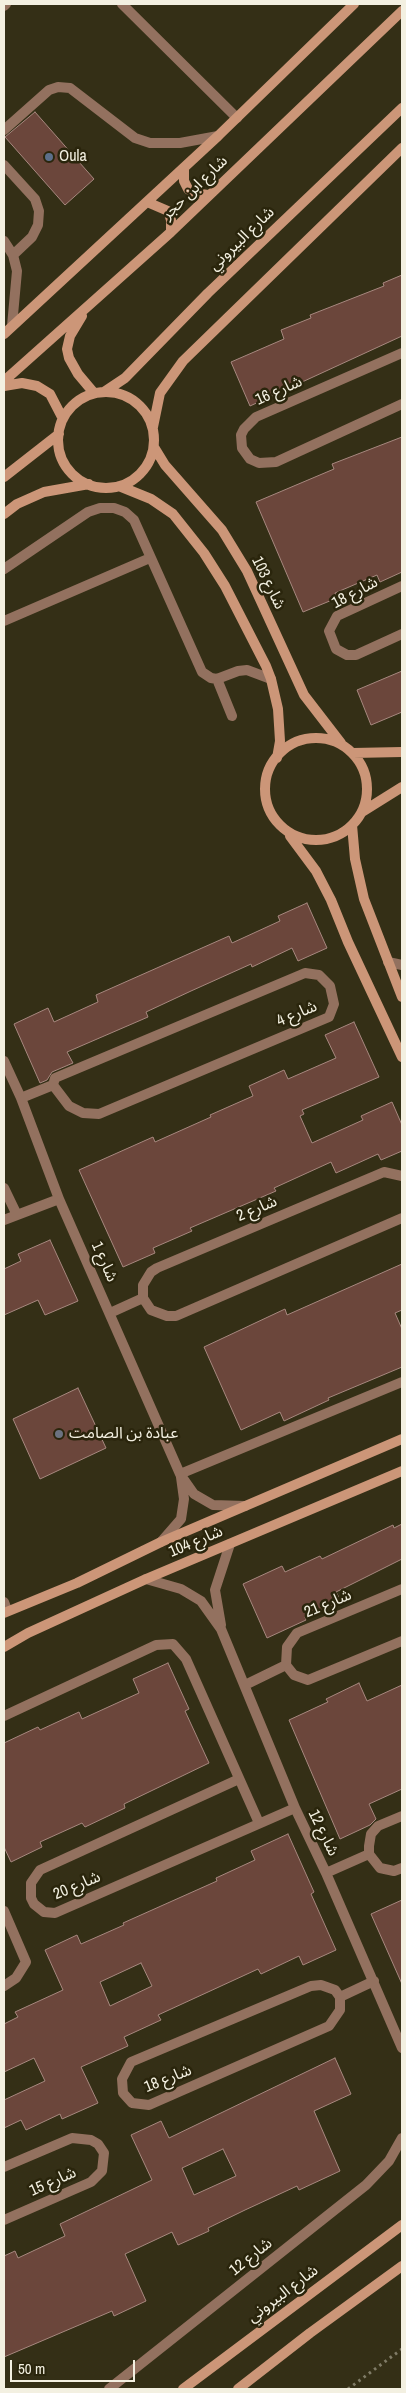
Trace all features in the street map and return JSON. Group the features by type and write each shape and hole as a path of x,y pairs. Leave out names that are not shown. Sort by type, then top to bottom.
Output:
{"street":[{"path":"122,4 237,118"},
{"name":"شارع ابن حجر","path":"6,331 184,168 354,4"},
{"name":"شارع ابن حجر","path":"4,381 170,232 402,11"},
{"path":"4,130 49,90 58,87 70,88 135,138 150,143 180,143 218,136"},
{"name":"شارع البيروني","path":"99,393 125,378 208,292 402,108"},
{"path":"153,427 145,410 131,398 113,392 99,393 81,399 70,408 63,419 59,434 60,450 65,464 75,476 89,484 104,488 119,486 136,478 148,464 154,447 153,427 160,393 184,361 402,148"},
{"path":"4,165 35,199 39,211 38,225 32,237 13,255"},
{"path":"184,168 184,181 188,188 194,193 208,195"},
{"path":"147,202 168,211 172,220 170,232"},
{"path":"4,242 13,255 17,270 6,331"},
{"path":"87,308 70,336 67,349 69,358 78,374 99,393"},
{"name":"شارع 16","path":"402,352 256,417 244,429 242,448 250,459 259,463 276,462 402,404"},
{"path":"4,386 22,383 37,386 50,394 63,419"},
{"path":"4,477 59,434"},
{"name":"شارع 103","path":"154,447 165,466 222,530 247,571 304,695 341,744"},
{"path":"4,514 17,504 44,492 89,484"},
{"path":"119,486 151,499 174,514 204,553 225,586 271,679 278,709 280,741 276,758"},
{"path":"4,569 88,512 100,508 114,508 125,512 134,520 197,664 206,676 217,679 238,671 247,670 271,679"},
{"path":"4,621 150,558"},
{"name":"شارع 18","path":"402,586 337,616 329,631 336,649 347,655 356,655 402,634"},
{"path":"217,679 232,716"},
{"path":"323,738 341,744 352,753 359,758 367,780 366,802 358,821 341,835 320,842 299,839 281,828 268,810 264,788 269,768 282,750 301,739 323,738"},
{"path":"352,753 402,752"},
{"path":"362,812 402,787"},
{"path":"352,825 355,859 364,899 402,997"},
{"path":"286,831 316,871 331,900 348,942 402,1057"},
{"path":"388,962 402,965"},
{"name":"شارع 4","path":"305,973 319,975 330,986 334,1004 329,1017 99,1114 83,1113 68,1106 53,1085 55,1078 305,973"},
{"name":"شارع 1","path":"4,1061 22,1098 59,1199 180,1474 194,1494 213,1505 245,1506"},
{"name":"شارع 4","path":"22,1098 53,1085"},
{"name":"شارع 2","path":"143,1298 143,1285 150,1272 158,1268 384,1172 402,1176"},
{"path":"4,1188 17,1215"},
{"path":"4,1220 59,1199"},
{"path":"110,1313 143,1298 151,1310 167,1316 176,1316 402,1218"},
{"path":"180,1474 402,1382"},
{"name":"شارع 104","path":"5,1608 77,1584 161,1542 402,1439"},
{"name":"شارع 104","path":"4,1647 28,1633 146,1579 402,1471"},
{"name":"شارع 1","path":"161,1542 181,1519 184,1499 180,1474"},
{"name":"شارع 12","path":"221,1629 215,1590 230,1544"},
{"name":"شارع 12","path":"146,1579 181,1589 201,1601 221,1629 294,1808 326,1873 402,2048"},
{"name":"شارع 21","path":"286,1665 287,1647 297,1633 402,1589"},
{"path":"245,1685 286,1665 294,1675 308,1680 402,1641"},
{"path":"4,1716 156,1645 173,1644 186,1658 259,1823"},
{"name":"شارع 20","path":"239,1779 40,1870 31,1883 31,1898 38,1909 44,1912 55,1913 294,1808"},
{"path":"402,1816 374,1830 370,1839 369,1854 375,1864 387,1871 394,1872 402,1868"},
{"path":"326,1873 369,1854"},
{"path":"4,1911 26,1962 16,1978 4,1986"},
{"path":"340,1997 374,1981"},
{"name":"شارع 18","path":"310,1986 328,1987 335,1990 340,1997 340,2010 329,2026 149,2105 132,2102 123,2093 122,2079 131,2062 310,1986"},
{"name":"شارع 15","path":"4,2167 72,2138 91,2140 98,2144 104,2154 102,2171 91,2182 4,2220"},
{"name":"شارع 12","path":"109,2389 366,2185 389,2161 402,2138"},
{"name":"شارع البيروني","path":"184,2389 402,2225"},
{"path":"238,2389 310,2333 402,2266"}],"path":[{"path":"348,2389 402,2349"}],"building":[{"name":"Oula","path":"35,112 94,179 65,205 5,137"},
{"path":"402,275 402,336 250,406 231,362 284,339 281,330 311,318 310,315 384,286 383,283"},
{"path":"402,437 402,572 380,582 377,575 335,593 337,598 303,612 256,502 334,469 332,464"},
{"path":"402,671 402,712 371,725 357,690"},
{"path":"307,903 327,948 298,961 292,948 252,967 251,964 146,1012 148,1017 67,1052 73,1063 52,1072 47,1080 40,1083 14,1024 48,1008 54,1022 98,1002 96,995 229,936 232,943 280,921 278,916"},
{"path":"354,1022 379,1077 302,1110 304,1114 300,1116 312,1143 363,1120 361,1116 392,1102 402,1125 402,1151 381,1160 378,1154 336,1173 331,1162 274,1188 276,1191 190,1228 192,1231 153,1248 155,1253 123,1267 79,1170 153,1137 155,1142 211,1117 210,1115 253,1096 249,1086 284,1070 288,1079 336,1058 325,1035"},
{"path":"50,1240 78,1301 45,1315 38,1300 4,1315 4,1269 21,1261 18,1254"},
{"path":"402,1264 402,1310 395,1313 402,1329 402,1367 328,1398 329,1400 284,1421 280,1412 241,1430 204,1347 285,1309 287,1315"},
{"name":"عبادة بن الصامت","path":"78,1388 106,1448 40,1479 13,1419"},
{"path":"402,1524 402,1559 336,1592 341,1601 305,1617 306,1620 267,1638 243,1584 282,1566 285,1572 320,1556 322,1559 393,1525 394,1528"},
{"path":"168,1663 189,1709 185,1711 209,1763 124,1804 125,1808 85,1827 82,1823 40,1842 42,1847 11,1862 4,1847 4,1743 38,1727 40,1730 79,1712 82,1719 139,1693 133,1679"},
{"path":"359,1683 367,1701 402,1685 402,1789 369,1804 376,1819 370,1825 340,1839 289,1720 328,1702 326,1699"},
{"path":"288,1834 314,1892 311,1894 336,1950 303,1965 299,1956 261,1974 258,1969 158,2015 161,2020 124,2037 128,2046 81,2067 98,2103 62,2119 60,2114 26,2130 21,2120 4,2128 4,2100 45,2081 34,2058 4,2072 4,2024 18,2017 15,2012 63,1990 45,1950 77,1935 81,1944 217,1881 216,1878 255,1860 251,1851","holes":["141,1963 152,1986 110,2006 100,1982"]},
{"path":"402,1900 402,1984 371,1914"},
{"path":"335,2058 351,2094 314,2111 340,2171 299,2190 297,2186 208,2228 209,2231 178,2245 172,2232 125,2254 146,2301 114,2316 112,2311 4,2357 4,2256 15,2251 18,2258 65,2236 60,2224 152,2180 131,2135 161,2121 169,2138","holes":["223,2149 236,2176 194,2195 182,2168"]}],"place":[{"name":"Oula","path":"49,157"},
{"name":"عبادة بن الصامت","path":"59,1434"}]}
